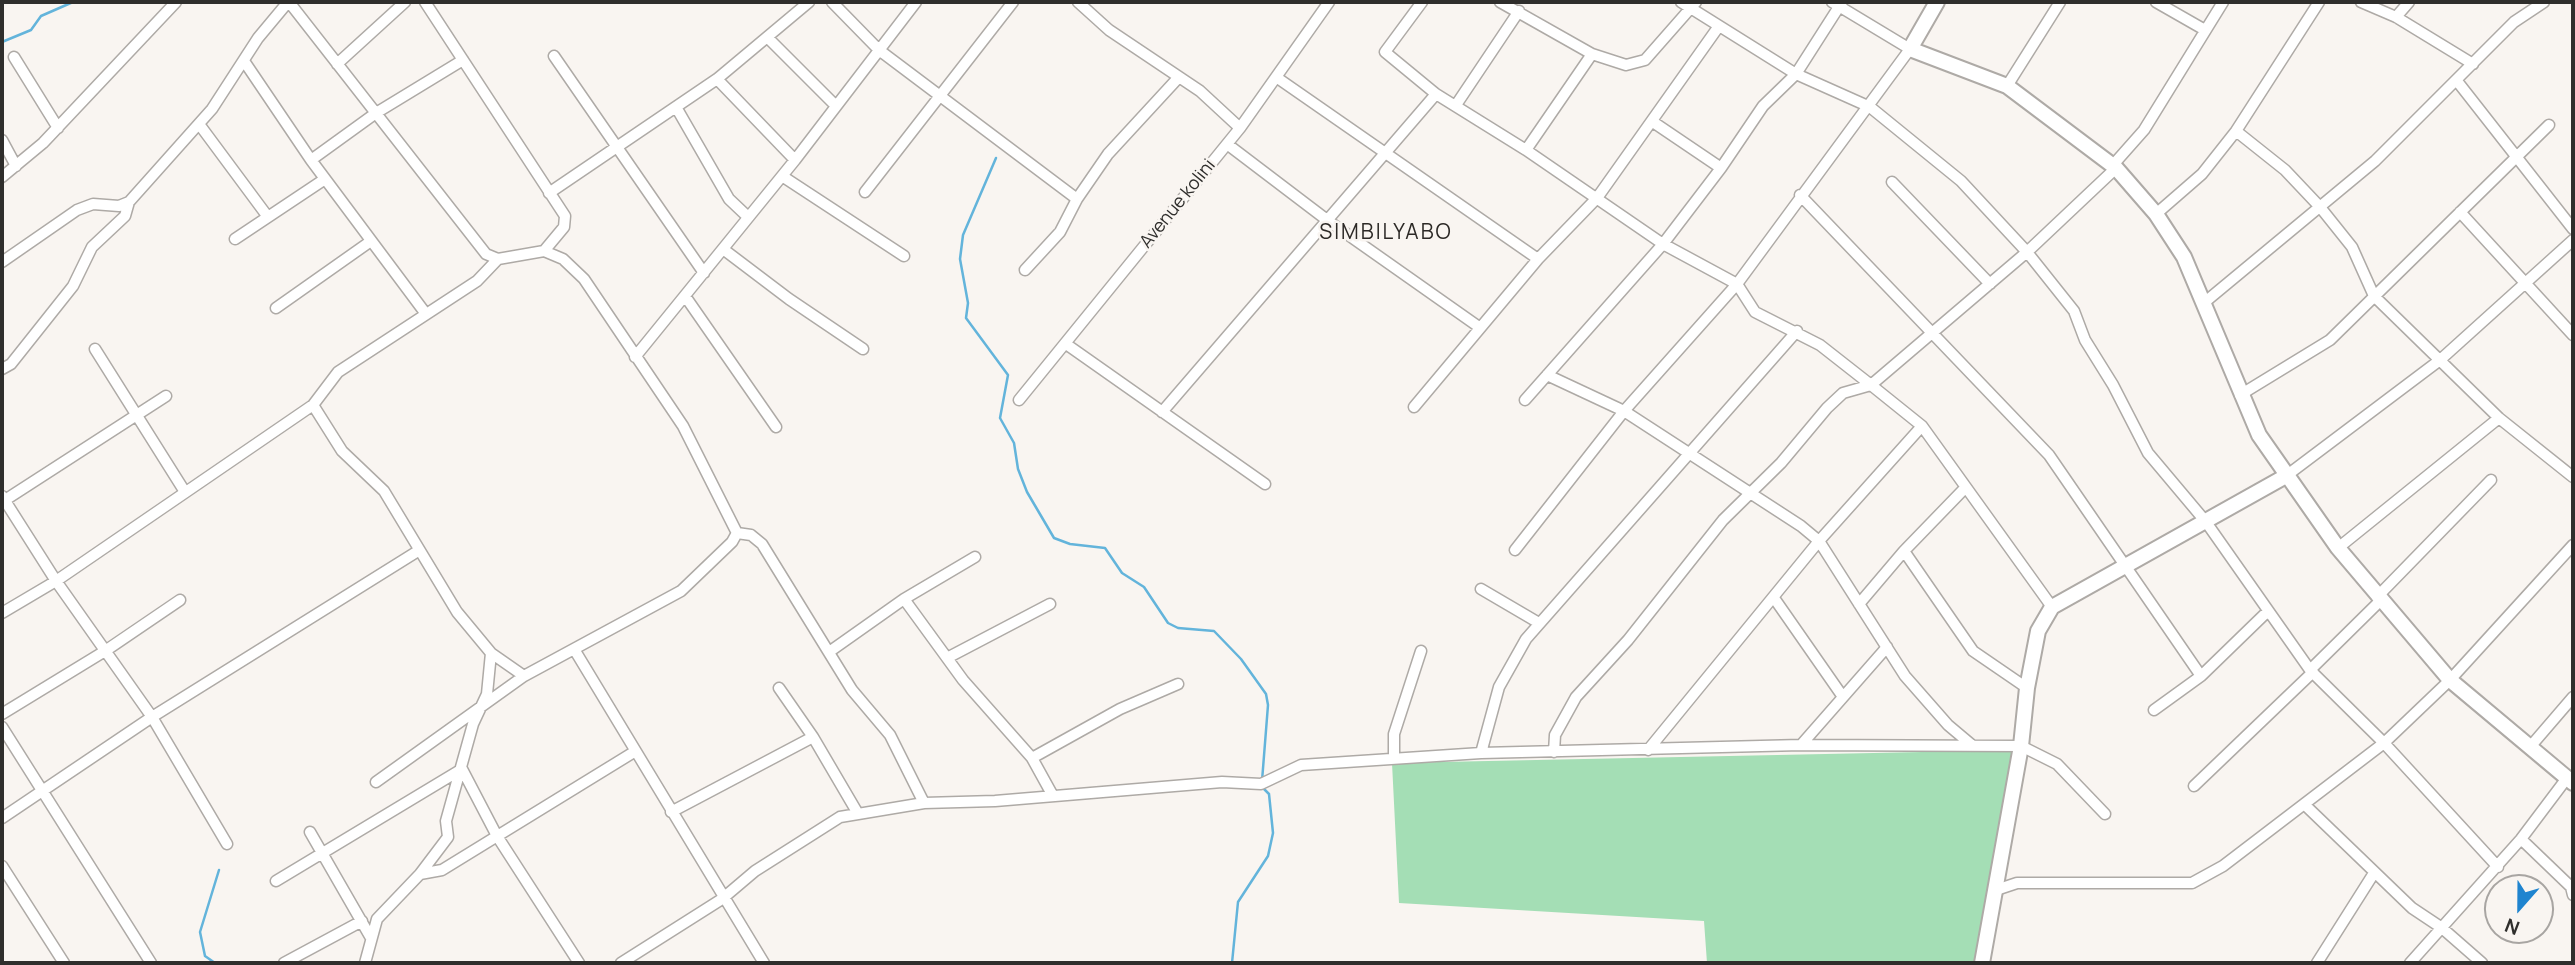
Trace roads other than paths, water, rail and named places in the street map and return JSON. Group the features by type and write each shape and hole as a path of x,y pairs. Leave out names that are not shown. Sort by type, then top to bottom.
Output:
{"street":[{"path":"2,177 58,128 176,2"},
{"path":"2,369 11,364 74,286 92,247 125,216 129,202 161,163 199,124 288,2 486,254 498,260"},
{"path":"337,64 405,2"},
{"path":"425,2 565,216 564,227 544,251"},
{"path":"549,193 717,79 808,2"},
{"path":"832,2 879,50 1077,199"},
{"path":"635,357 795,160 916,2"},
{"path":"865,192 1013,2"},
{"path":"1078,2 1109,30 1200,91 1240,128"},
{"name":"Avenue kolini","path":"1019,400 1240,128 1329,2"},
{"path":"1422,2 1385,52 1436,94 1526,150 1662,244 1737,284 1755,312 1797,331 1922,426 2052,607"},
{"path":"1500,2 1592,54 1626,65 1645,61 1693,5"},
{"path":"1681,2 1693,5 1719,26 1796,74 1870,107 1961,181 2027,253 2074,311 2085,340 2113,385 2148,453 2206,522 2311,671 2384,743 2498,867"},
{"path":"1515,551 1624,411 1737,284 1800,195 1870,107 1910,49 1937,2"},
{"path":"2007,86 2060,2"},
{"path":"2156,2 2205,30"},
{"path":"1554,752 1555,735 1576,697 1629,640 1723,520 1781,463 1843,393 1871,385 2027,253 2114,167 2144,130 2223,2"},
{"path":"2156,214 2202,174 2236,131 2319,2"},
{"path":"2361,2 2396,17 2473,64"},
{"path":"2396,17 2409,2"},
{"path":"2205,302 2375,161 2514,22 2544,2"},
{"path":"1525,400 1662,244 1721,168 1763,106 1796,74 1838,4 1910,49 2007,86 2114,167 2156,214 2185,257 2240,395 2259,435 2338,548 2450,680 2570,780 2498,867 2410,963"},
{"path":"1456,105 1519,11"},
{"path":"1414,407 1538,259 1597,198 1719,26"},
{"path":"768,38 836,106"},
{"path":"1526,150 1592,54"},
{"path":"14,57 58,128"},
{"path":"554,57 704,273"},
{"path":"311,160 376,113 463,60"},
{"path":"244,61 311,160 426,314"},
{"path":"1025,270 1060,232 1077,199 1108,154 1179,77"},
{"path":"1276,77 1538,259"},
{"path":"717,79 795,160"},
{"path":"2456,81 2573,229"},
{"path":"1162,412 1436,94"},
{"path":"676,107 729,199 748,218"},
{"path":"1653,122 1721,168"},
{"path":"199,124 268,218"},
{"path":"2240,395 2330,340 2549,125"},
{"path":"2236,131 2285,170 2320,207 2352,247 2374,296 2499,418 2573,477"},
{"path":"2,140 16,166"},
{"path":"1227,144 1327,220 1479,327"},
{"path":"782,176 904,256"},
{"path":"235,239 326,179"},
{"path":"1892,183 1990,284"},
{"path":"1800,195 2049,455 2201,676"},
{"path":"2,262 77,210 93,205 118,206 129,202"},
{"path":"2460,212 2573,335"},
{"path":"1982,963 2021,746 2027,688 2038,631 2052,607 2286,476 2440,360 2573,240"},
{"path":"276,308 371,241"},
{"path":"723,249 789,299 863,349"},
{"path":"2,613 56,581 313,405 338,372 477,281 498,260 544,251 563,259 584,279 683,426 737,533"},
{"path":"685,296 776,428"},
{"path":"1481,753 1499,687 1526,639 1797,331"},
{"path":"1066,344 1265,484"},
{"path":"95,349 186,492"},
{"path":"1547,375 1624,411 1687,454 1750,492 1819,541 1905,676 1948,725 1973,746"},
{"path":"166,396 3,500 56,581 152,717 227,844"},
{"path":"313,405 342,451 384,491 457,612 491,653 524,676"},
{"path":"2338,548 2499,418"},
{"path":"1648,750 1819,541 1922,426"},
{"path":"2194,786 2311,671 2491,480"},
{"path":"1859,604 1904,551 1965,488"},
{"path":"376,782 524,676 681,591 732,542 737,533"},
{"path":"737,533 751,535 762,544 852,690 890,735 924,803"},
{"path":"1996,890 2017,883 2192,883 2223,866 2384,743 2450,680 2573,545"},
{"path":"2,818 43,793 152,717 418,551"},
{"path":"1904,551 1973,651 2027,688"},
{"path":"828,652 904,599 975,557"},
{"path":"1481,589 1539,622"},
{"path":"1774,598 1843,697"},
{"path":"904,599 963,681 1032,758 1053,796"},
{"path":"2,714 105,651 180,600"},
{"path":"947,658 1050,604"},
{"path":"2154,710 2201,676 2268,611"},
{"path":"1801,744 1887,647"},
{"path":"574,649 722,899 764,963"},
{"path":"1394,757 1394,734 1421,651"},
{"path":"365,963 377,919 421,874 449,837 446,821 473,724 487,694 491,653"},
{"path":"1032,758 1121,709 1178,684"},
{"path":"779,688 813,737 857,812"},
{"path":"2530,747 2573,697"},
{"path":"2,726 151,963"},
{"path":"671,812 813,737"},
{"path":"621,963 722,899 755,871 840,817 857,812 924,803 1222,782 1261,784 1301,765 1481,753 1801,744 2021,746 2057,764 2105,814"},
{"path":"421,874 442,870 634,752"},
{"path":"462,769 496,836 579,963"},
{"path":"276,881 462,769"},
{"path":"2305,805 2412,908 2442,928 2482,963"},
{"path":"310,832 371,938"},
{"path":"2521,839 2571,887 2573,895"},
{"path":"2,866 64,963"},
{"path":"2317,963 2374,873"},
{"path":"284,963 362,922"}],"waterway":[{"path":"2,42 31,30 41,16 73,2"},
{"path":"996,158 963,235 960,259 968,303 966,318 1008,375 1000,418 1014,443 1018,469 1027,492 1054,538 1070,544 1105,548 1122,573 1144,587 1168,623 1178,628 1214,631 1241,659 1266,694 1268,705 1262,781"},
{"path":"1232,963 1238,902 1268,856 1273,833 1269,794 1262,787"},
{"path":"215,963 205,956 200,932 219,870"}],"district":[{"name":"SIMBILYABO","path":"1386,233"}]}
